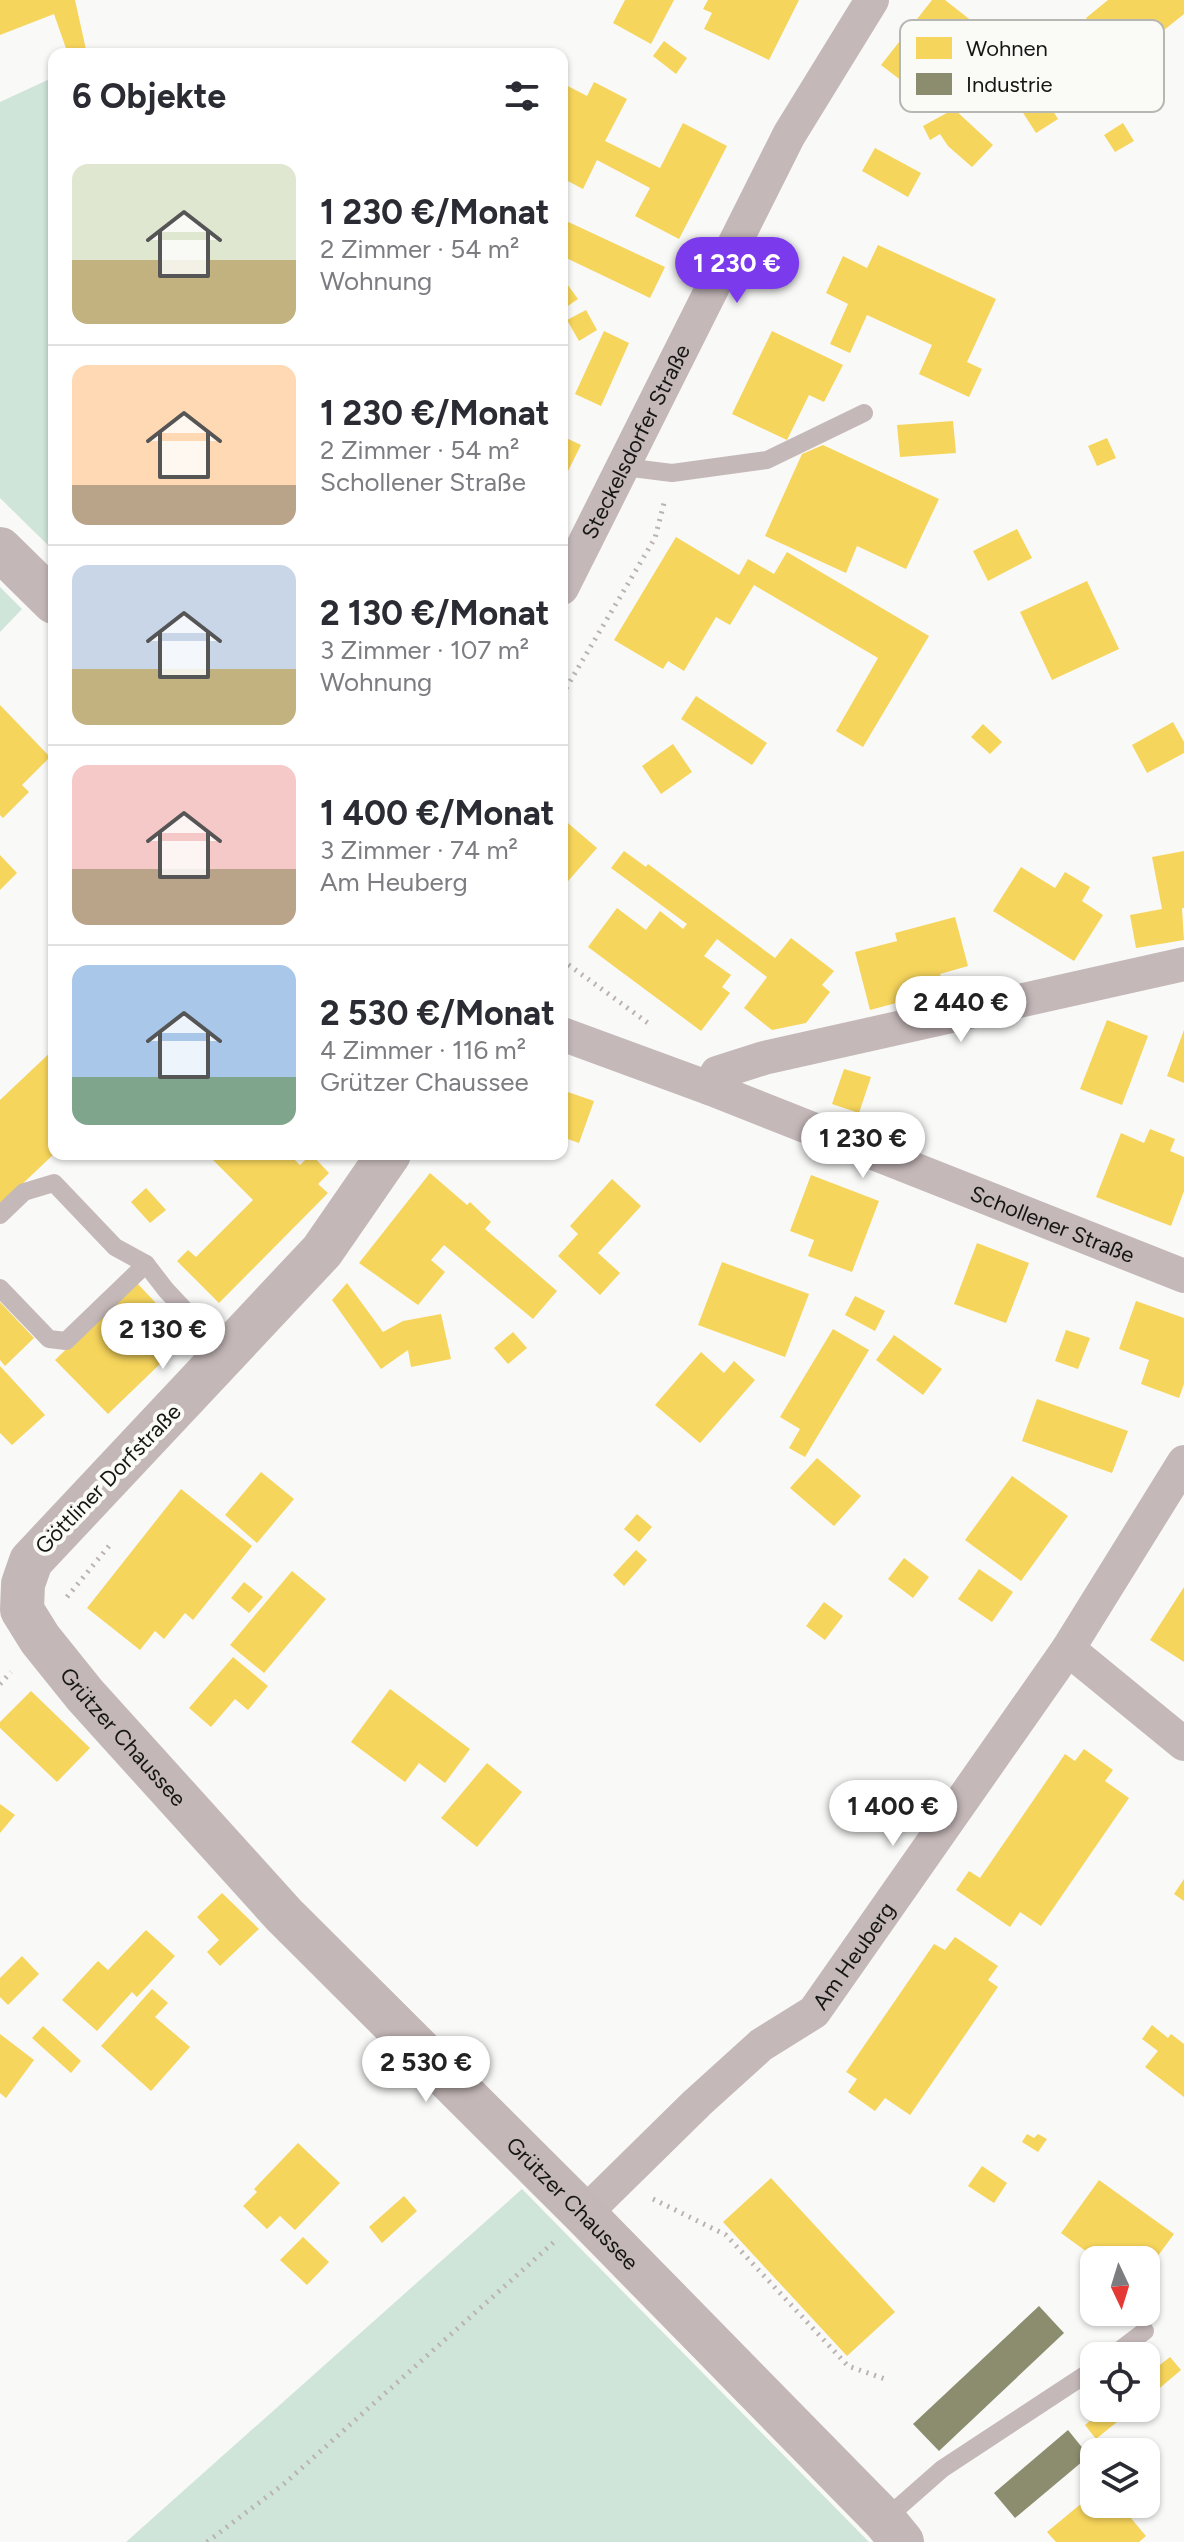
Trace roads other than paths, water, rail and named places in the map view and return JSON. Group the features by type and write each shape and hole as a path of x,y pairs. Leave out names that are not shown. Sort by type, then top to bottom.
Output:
{"street":[{"name":"Steckelsdorfer Straße","path":"568,576 789,135 872,0"},
{"path":"0,549 48,596"},
{"path":"709,1088 717,1073 764,1058 1184,964"},
{"name":"Schollener Straße","path":"568,1036 709,1088 1184,1276"},
{"name":"Göttliner Dorfstraße","path":"11,1618 31,1561 322,1251 385,1160"},
{"name":"Am Heuberg","path":"584,2214 761,2045 814,2012 1068,1649 1184,1462"},
{"name":"Grützer Chaussee","path":"11,1618 40,1639 85,1695 284,1915 584,2214 893,2531"},
{"path":"1068,1649 1184,1744"}],"lane":[{"path":"624,467 672,473 767,460 864,413"},
{"path":"0,1215 24,1192 54,1183 115,1247 146,1264 166,1290 227,1354"},
{"path":"0,1288 49,1339 66,1341 146,1264"},
{"path":"1130,2342 1145,2331"},
{"path":"893,2531 942,2469 1080,2378"}]}
